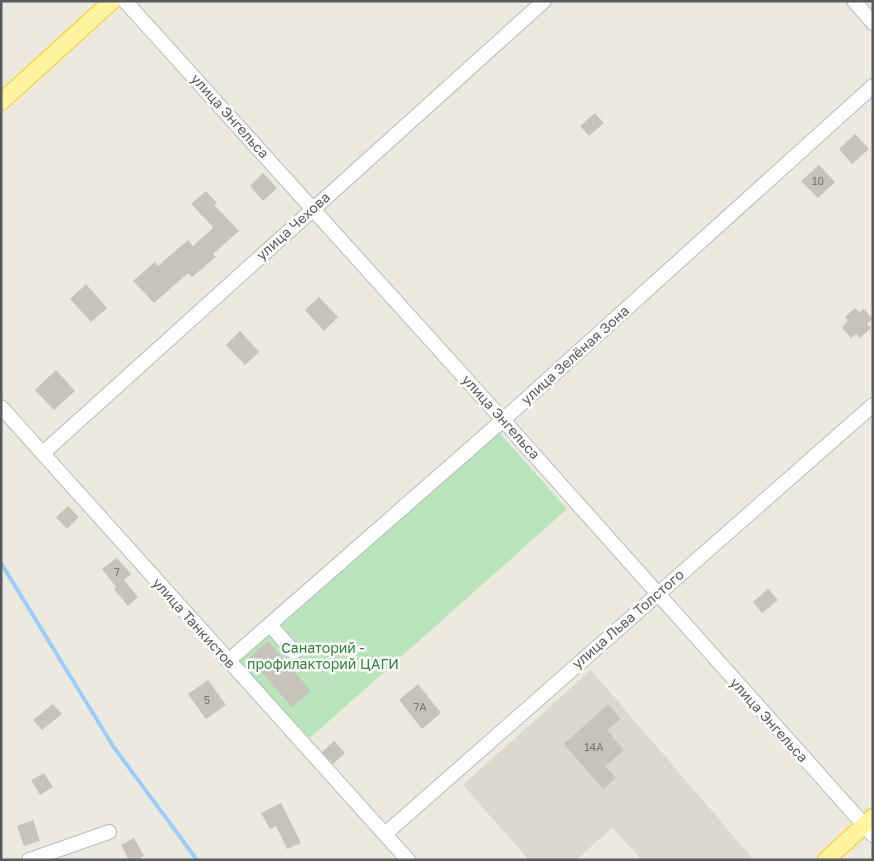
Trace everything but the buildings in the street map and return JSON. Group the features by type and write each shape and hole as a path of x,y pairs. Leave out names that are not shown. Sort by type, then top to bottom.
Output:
{"main road":[{"path":"1,102 112,1"},
{"path":"826,860 870,826"}],"street":[{"name":"улица Энгельса","path":"125,1 313,208 657,594 870,826"},
{"name":"улица Чехова","path":"43,453 544,1"},
{"path":"854,1 873,23"},
{"name":"улица Зелёная Зона","path":"228,661 503,420 873,86"},
{"name":"улица Льва Толстого","path":"385,834 873,406"},
{"name":"улица Танкистов","path":"1,407 408,860"},
{"path":"270,625 294,652"},
{"path":"29,860 109,832"}],"shaded area":[{"path":"591,670 754,860 642,860 612,828 576,860 529,860 463,785"}],"green space":[{"name":"Санаторий - профилакторий ЦАГИ","path":"499,432 567,509 310,738 237,662"}],"waterway":[{"path":"1,563 113,746 197,860"}]}
